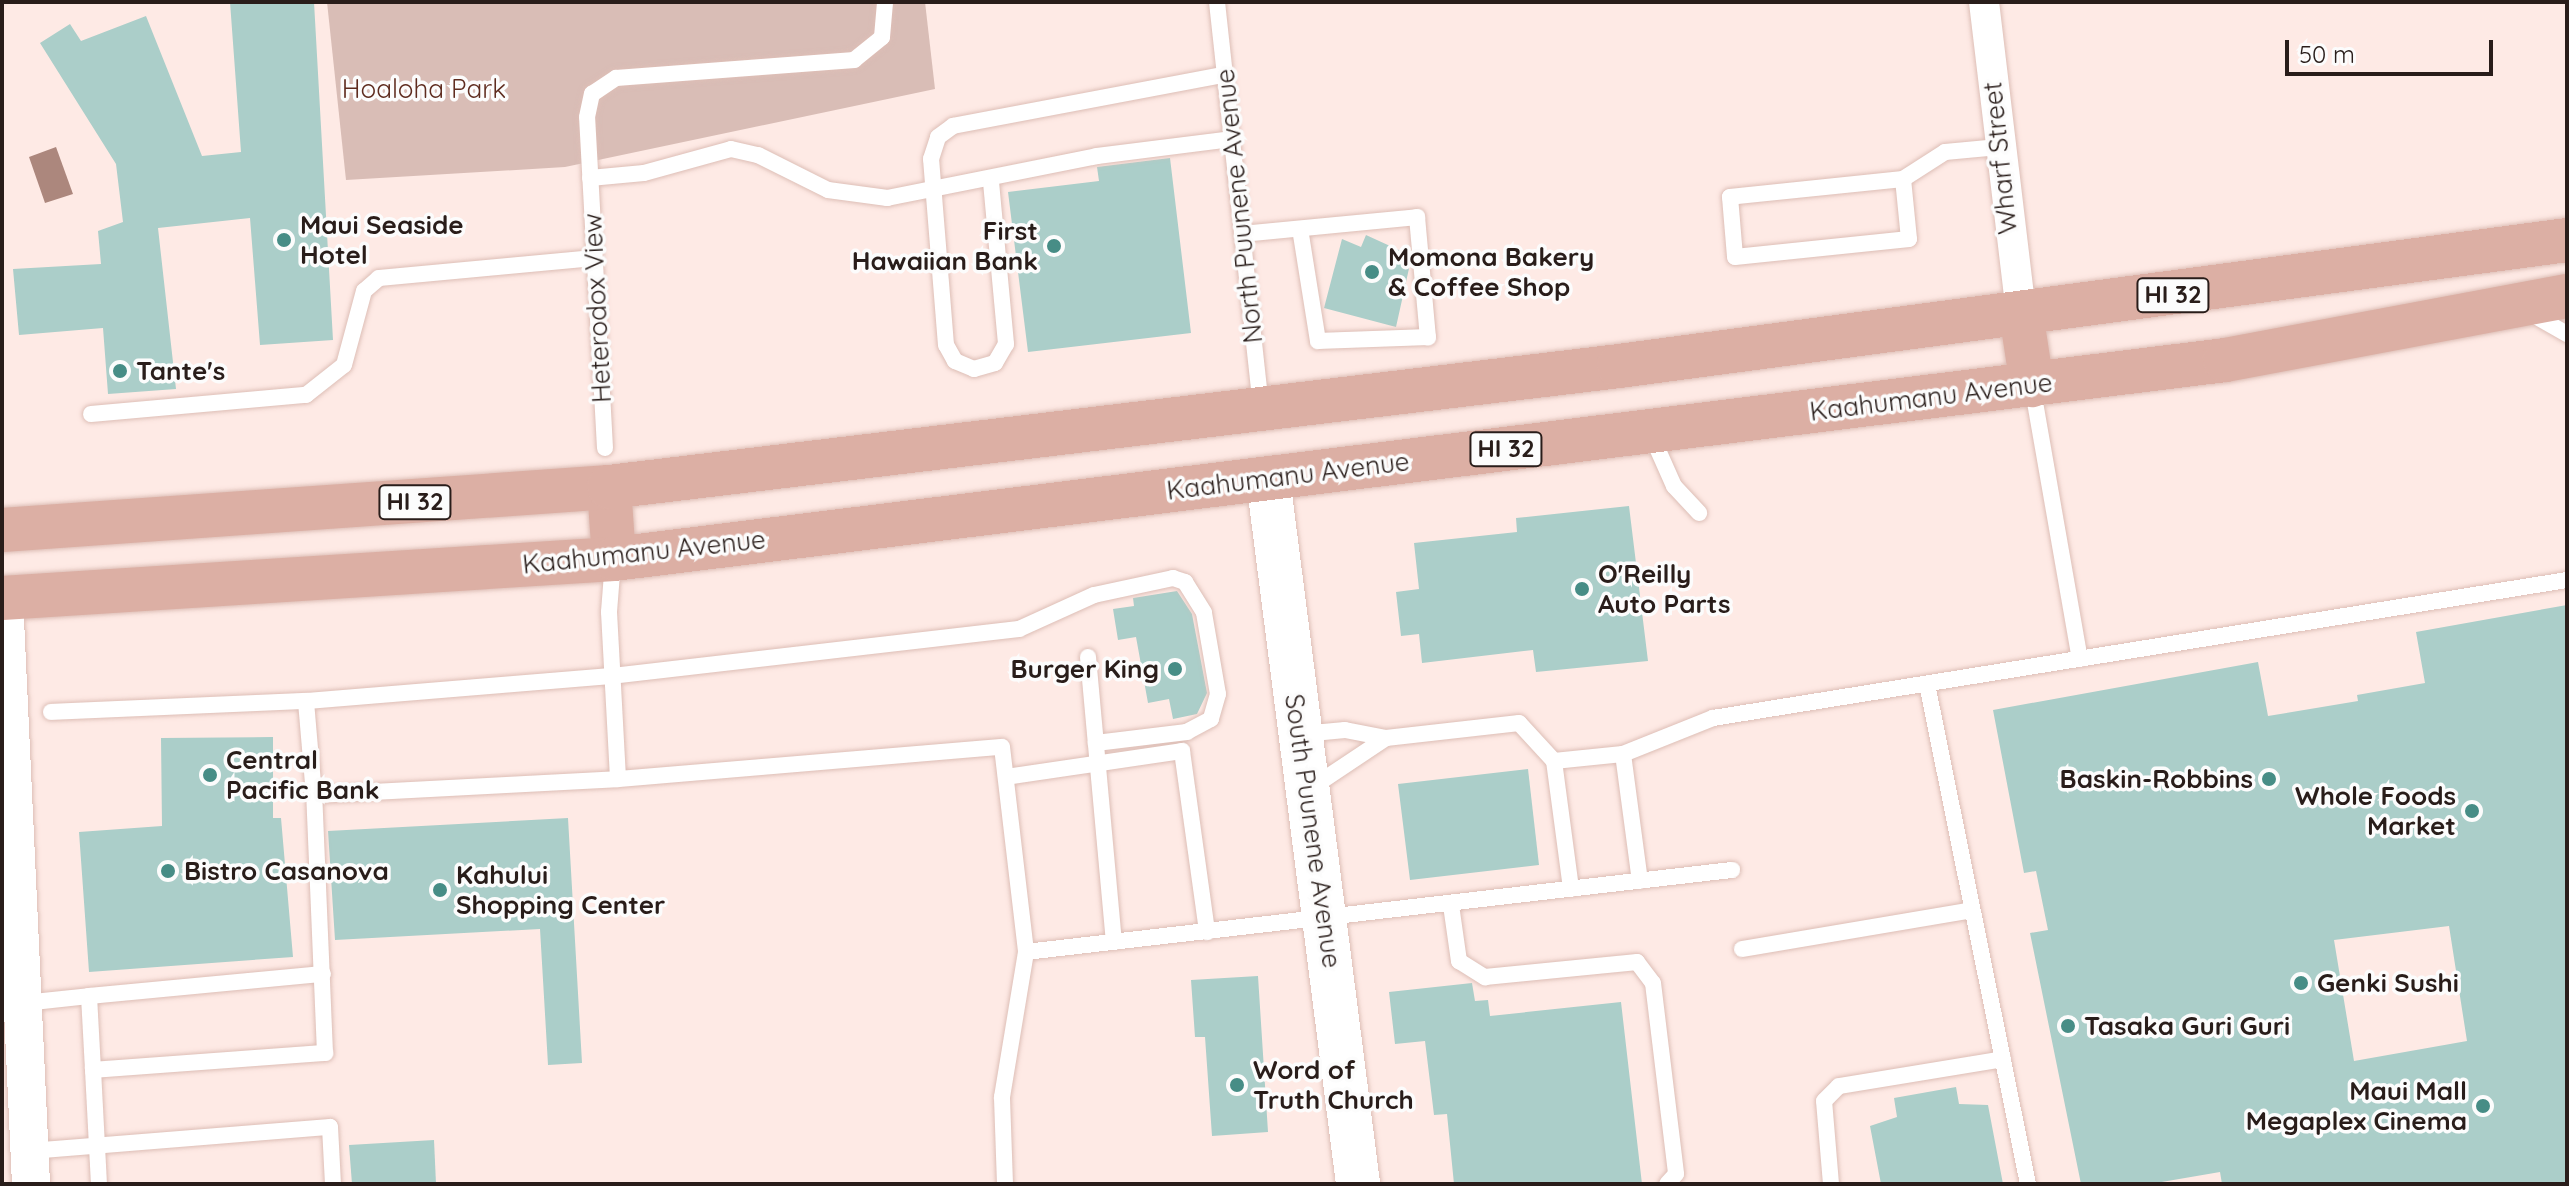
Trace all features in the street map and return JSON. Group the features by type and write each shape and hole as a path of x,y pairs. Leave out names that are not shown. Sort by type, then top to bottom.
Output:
{"main road":[{"name":"HI 32","path":"2,530 607,468 1262,409 2567,240"},
{"name":"Kaahumanu Avenue","path":"3,588 614,559 2225,360 2567,296"},
{"path":"2021,313 2032,385"},
{"path":"1262,409 1268,479"},
{"path":"607,468 614,559"},
{"name":"South Puunene Avenue","path":"1268,479 1358,1184"}],"street":[{"name":"Wharf Street","path":"1984,2 2021,313"},
{"path":"3,588 30,1167"}],"lane":[{"name":"Heterodox View","path":"607,468 587,105 605,82 854,60 882,37 885,2"},
{"name":"North Puunene Avenue","path":"1217,2 1262,409"},
{"path":"991,182 1006,337 1000,357 981,369 960,365 946,345 933,148 953,126 1223,75"},
{"path":"589,173 644,173 731,149 847,195 887,198 991,182 1097,156 1231,139"},
{"path":"1903,179 1909,239 1735,257 1730,197 1903,179 1945,152 1999,147"},
{"path":"1242,234 1417,217 1428,337 1318,341 1300,229"},
{"path":"91,414 306,395 344,365 364,291 379,278 594,258"},
{"path":"2515,304 2567,334"},
{"path":"2032,385 2080,659"},
{"path":"1650,431 1674,486 1699,513"},
{"path":"614,559 612,676 618,779"},
{"path":"51,712 306,701 612,676 1039,624 1094,595 1173,578 1193,589 1204,613 1218,694 1211,719 1187,732 1096,743"},
{"path":"1554,761 1623,754 1713,718 2567,580"},
{"path":"1088,657 1114,942"},
{"path":"1927,684 2028,1184"},
{"path":"93,1070 325,1053 314,795 306,701"},
{"path":"1300,734 1345,730 1386,738 1519,723 1554,761 1571,889"},
{"path":"1307,790 1386,738"},
{"path":"314,795 618,779 1002,747 1026,952 1002,1097 1005,1184"},
{"path":"1006,777 1182,751 1207,932"},
{"path":"1623,754 1640,881"},
{"path":"1026,952 1324,920 1732,870"},
{"path":"1451,905 1459,961 1485,977 1637,962 1653,983 1676,1174 1667,1184"},
{"path":"1742,949 1972,910"},
{"path":"24,1003 323,974"},
{"path":"89,996 99,1184"},
{"path":"1831,1184 1824,1101 1839,1086 2003,1059"},
{"path":"30,1167 97,1144 330,1127 333,1184"}],"green space":[{"name":"Hoaloha Park","path":"327,2 925,2 935,89 565,167 346,180"}],"shaded area":[{"path":"56,147 73,194 45,203 29,157"}],"building":[{"path":"230,2 314,2 333,340 260,345 250,218 158,228 176,389 108,394 103,328 19,335 13,269 101,264 98,231 123,222 116,164 40,43 70,24 81,41 146,16 202,156 241,152"},
{"path":"1170,158 1191,333 1028,352 1008,192 1099,181 1097,167"},
{"path":"1366,235 1401,251 1398,261 1410,264 1396,327 1324,308 1342,239 1361,247"},
{"path":"1629,506 1648,661 1536,672 1533,650 1422,663 1419,634 1401,636 1396,592 1419,589 1414,543 1517,532 1516,518"},
{"name":"Burger King","path":"1177,591 1192,614 1207,693 1197,714 1173,719 1169,699 1148,703 1136,637 1118,640 1113,609 1134,606 1133,598"},
{"path":"2567,605 2567,1184 2222,1184 2220,1172 2150,1184 2081,1184 2030,933 2048,930 2036,871 2024,873 1993,710 2258,662 2268,716 2358,701 2357,695 2425,683 2416,632","holes":["2449,926 2467,1041 2354,1061 2334,940"]},
{"path":"273,737 273,818 281,818 293,957 89,972 79,832 162,826 161,738"},
{"path":"1528,769 1539,865 1410,880 1398,784"},
{"path":"568,818 582,1063 548,1065 540,929 335,940 328,831"},
{"name":"Word of Truth Church","path":"1258,976 1268,1132 1212,1136 1205,1037 1195,1037 1191,980"},
{"path":"1472,983 1475,1001 1488,1000 1490,1016 1621,1002 1642,1184 1454,1184 1447,1114 1434,1115 1425,1041 1395,1044 1389,992"},
{"path":"1956,1087 1959,1104 1988,1105 2003,1184 1881,1184 1870,1126 1897,1117 1894,1098"},
{"path":"434,1140 436,1184 352,1184 349,1145"}],"place":[{"name":"Maui Seaside Hotel","path":"284,240"},
{"name":"First Hawaiian Bank","path":"1054,246"},
{"name":"Momona Bakery & Coffee Shop","path":"1372,272"},
{"name":"Tante's","path":"120,371"},
{"name":"O'Reilly Auto Parts","path":"1582,589"},
{"name":"Burger King","path":"1175,669"},
{"name":"Central Pacific Bank","path":"210,775"},
{"name":"Baskin-Robbins","path":"2269,779"},
{"name":"Whole Foods Market","path":"2472,811"},
{"name":"Bistro Casanova","path":"168,871"},
{"name":"Kahului Shopping Center","path":"440,890"},
{"name":"Genki Sushi","path":"2301,983"},
{"name":"Tasaka Guri Guri","path":"2068,1026"},
{"name":"Word of Truth Church","path":"1237,1085"},
{"name":"Maui Mall Megaplex Cinema","path":"2483,1106"}]}
